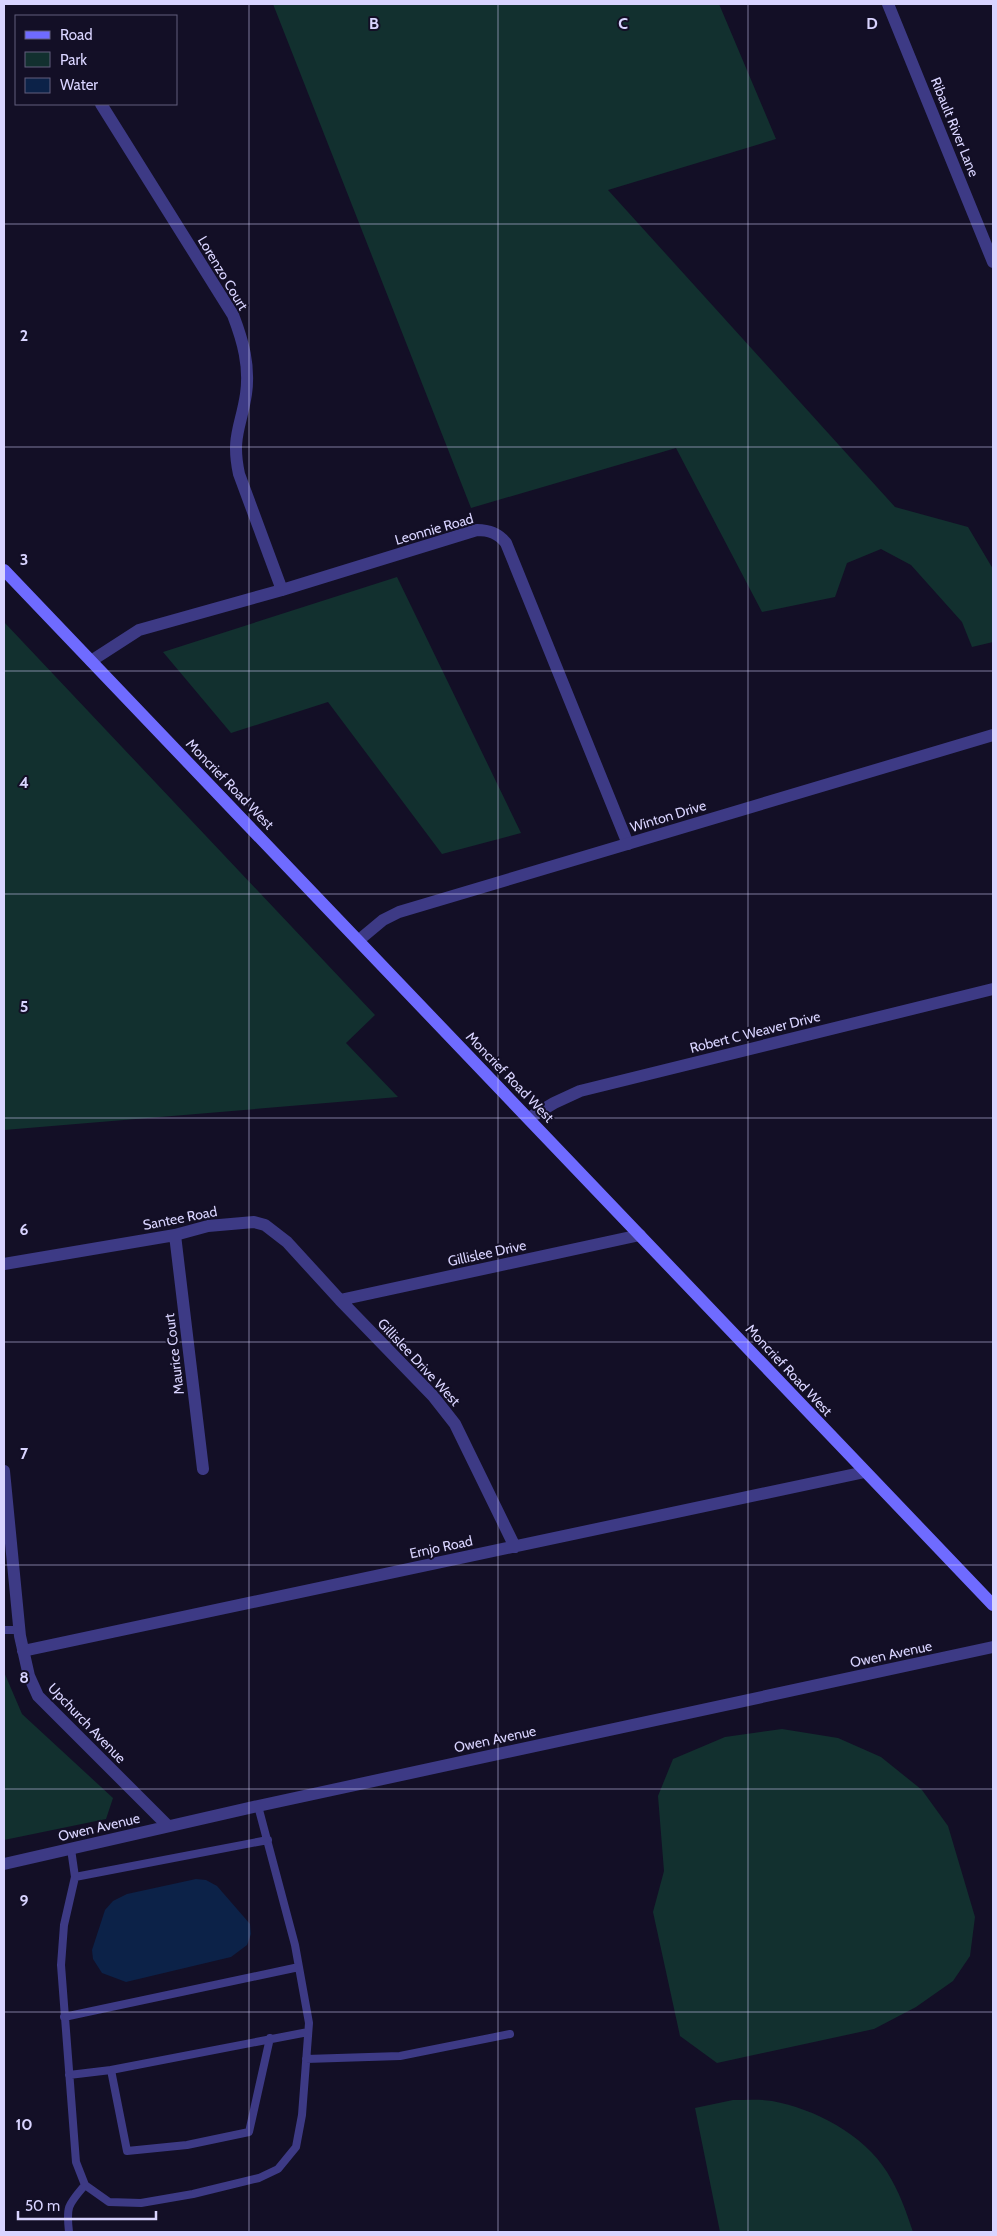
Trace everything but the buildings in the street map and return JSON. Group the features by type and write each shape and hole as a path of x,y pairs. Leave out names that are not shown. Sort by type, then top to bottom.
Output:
{"main road":[{"name":"Moncrief Road West","path":"4,570 993,1605"}],"street":[{"name":"Ribault River Lane","path":"888,4 993,262"},
{"name":"Lorenzo Court","path":"102,105 233,315 241,336 246,355 248,376 246,396 237,427 236,459 239,474 282,590"},
{"name":"Leonnie Road","path":"91,661 139,630 282,590 477,530 486,530 501,537 506,543 628,844"},
{"name":"Winton Drive","path":"359,940 383,920 399,912 993,735"},
{"name":"Robert C Weaver Drive","path":"529,1118 580,1091 993,989"},
{"name":"Santee Road","path":"4,1264 175,1235 208,1226 254,1222 265,1226 287,1242"},
{"name":"Gillislee Drive","path":"340,1300 640,1234"},
{"name":"Maurice Court","path":"175,1235 202,1469"},
{"name":"Gillislee Drive West","path":"287,1242 433,1396 455,1424 515,1547"},
{"name":"Upchurch Avenue","path":"4,1471 8,1549 23,1651 38,1696 168,1826"},
{"name":"Ernjo Road","path":"23,1651 865,1472"},
{"name":"Owen Avenue","path":"4,1864 258,1806 993,1647"}],"lane":[{"path":"4,1630 20,1630"},
{"path":"71,1849 75,1877 64,1926 61,1966 76,2162 85,2185 109,2202 141,2203 193,2194 259,2178 278,2170 296,2147 302,2115 309,2023 293,1936 258,1806"},
{"path":"75,1877 268,1840"},
{"path":"64,2017 299,1967"},
{"path":"69,2075 111,2070 308,2032"},
{"path":"306,2060 400,2056 510,2034"},
{"path":"111,2070 127,2151 187,2145 249,2132 270,2038"},
{"path":"69,2232 67,2211 72,2200 85,2185"}],"green space":[{"path":"273,4 719,4 776,139 608,190 895,507 968,527 993,569 993,642 972,647 962,622 911,565 881,549 847,563 835,597 762,612 676,448 471,508"},
{"path":"397,577 521,833 442,854 328,702 231,733 163,652"},
{"path":"4,622 375,1015 346,1043 398,1097 4,1130"},
{"path":"4,1672 22,1714 113,1798 106,1819 4,1840"},
{"path":"782,1729 838,1738 881,1757 922,1790 948,1826 975,1917 970,1956 953,1981 916,2007 874,2029 717,2063 680,2036 653,1912 664,1871 658,1796 673,1759 725,1737"},
{"path":"733,2100 767,2100 805,2110 837,2125 851,2135 877,2158 887,2172 899,2194 913,2232 720,2232 695,2108"}],"water":[{"path":"196,1879 206,1880 217,1886 250,1924 251,1934 247,1945 231,1957 126,1982 102,1973 93,1959 92,1950 105,1910 113,1901 127,1894"}]}
